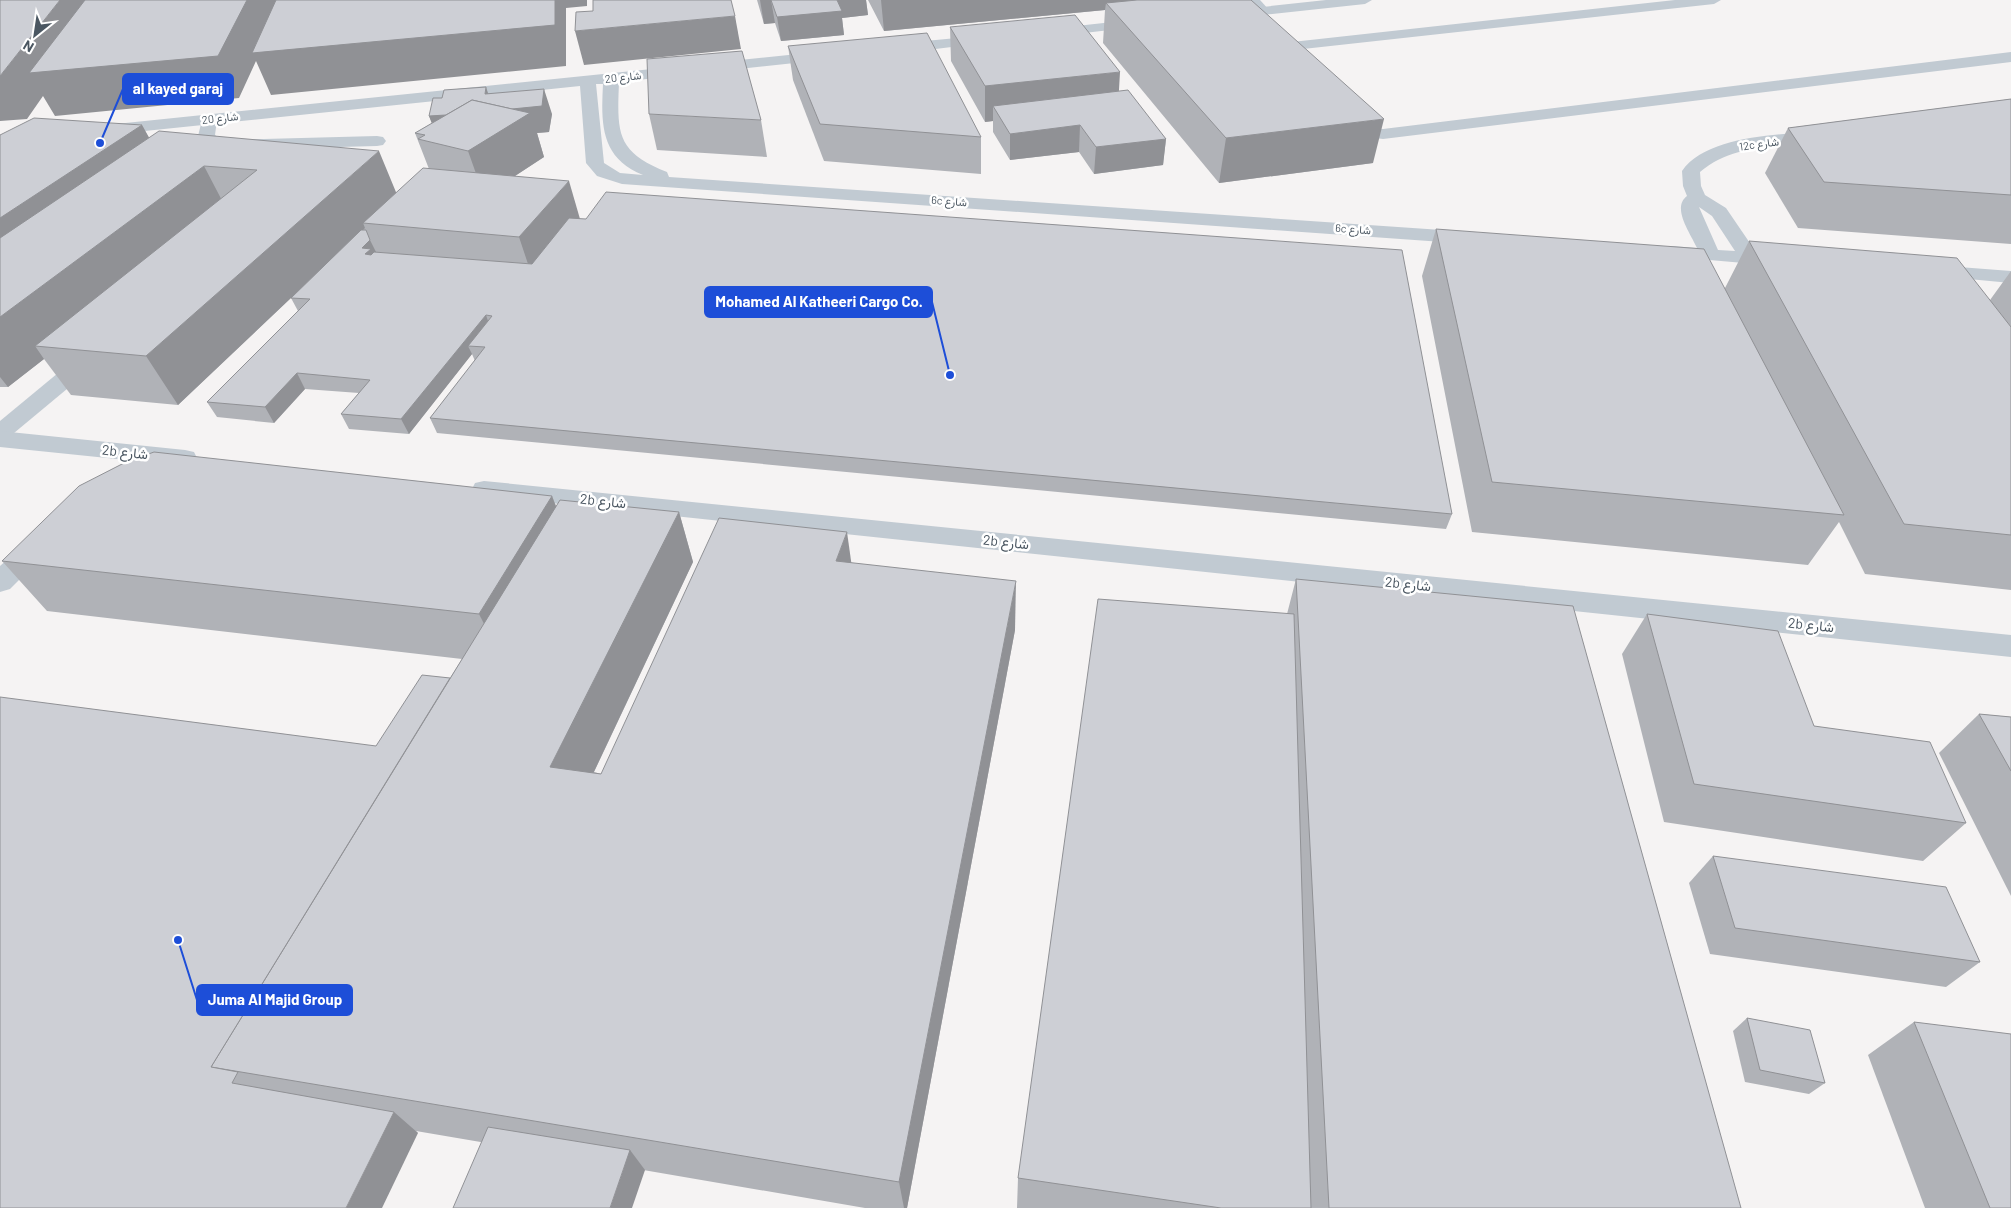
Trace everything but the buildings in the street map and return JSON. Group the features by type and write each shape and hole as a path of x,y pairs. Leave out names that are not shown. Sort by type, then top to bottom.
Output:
{"street":[{"path":"1214,16 1258,5 1366,0"},
{"path":"1295,71 1278,54 1279,50 1292,46 1714,0"},
{"path":"1036,34 1154,22"},
{"path":"878,50 1006,37"},
{"name":"شارع 20","path":"95,131 838,54"},
{"path":"1335,110 1358,131 1383,134 2011,57"},
{"name":"6c شارع","path":"611,78 609,124 619,151 630,162 646,172 668,179 694,183"},
{"name":"6c شارع","path":"588,80 595,162 599,170 622,179 1491,239"},
{"path":"209,120 206,136 213,143 220,145 377,141"},
{"name":"12c شارع","path":"1710,254 1689,210 1690,204 1696,198 1692,186 1691,171 1700,160 1716,152 1736,147 1834,134"},
{"path":"1696,198 1719,212 1750,258"},
{"path":"1650,250 1799,261"},
{"path":"1914,270 2011,277"},
{"path":"0,433 106,345"},
{"name":"2b شارع","path":"0,439 213,461"},
{"path":"112,473 134,453"},
{"name":"2b شارع","path":"460,486 2011,646"},
{"path":"0,582 56,528"}],"place":[{"name":"al kayed garaj","path":"100,143"},
{"name":"Mohamed Al Katheeri Cargo Co.","path":"950,375"},
{"name":"Juma Al Majid Group","path":"178,940"}]}
